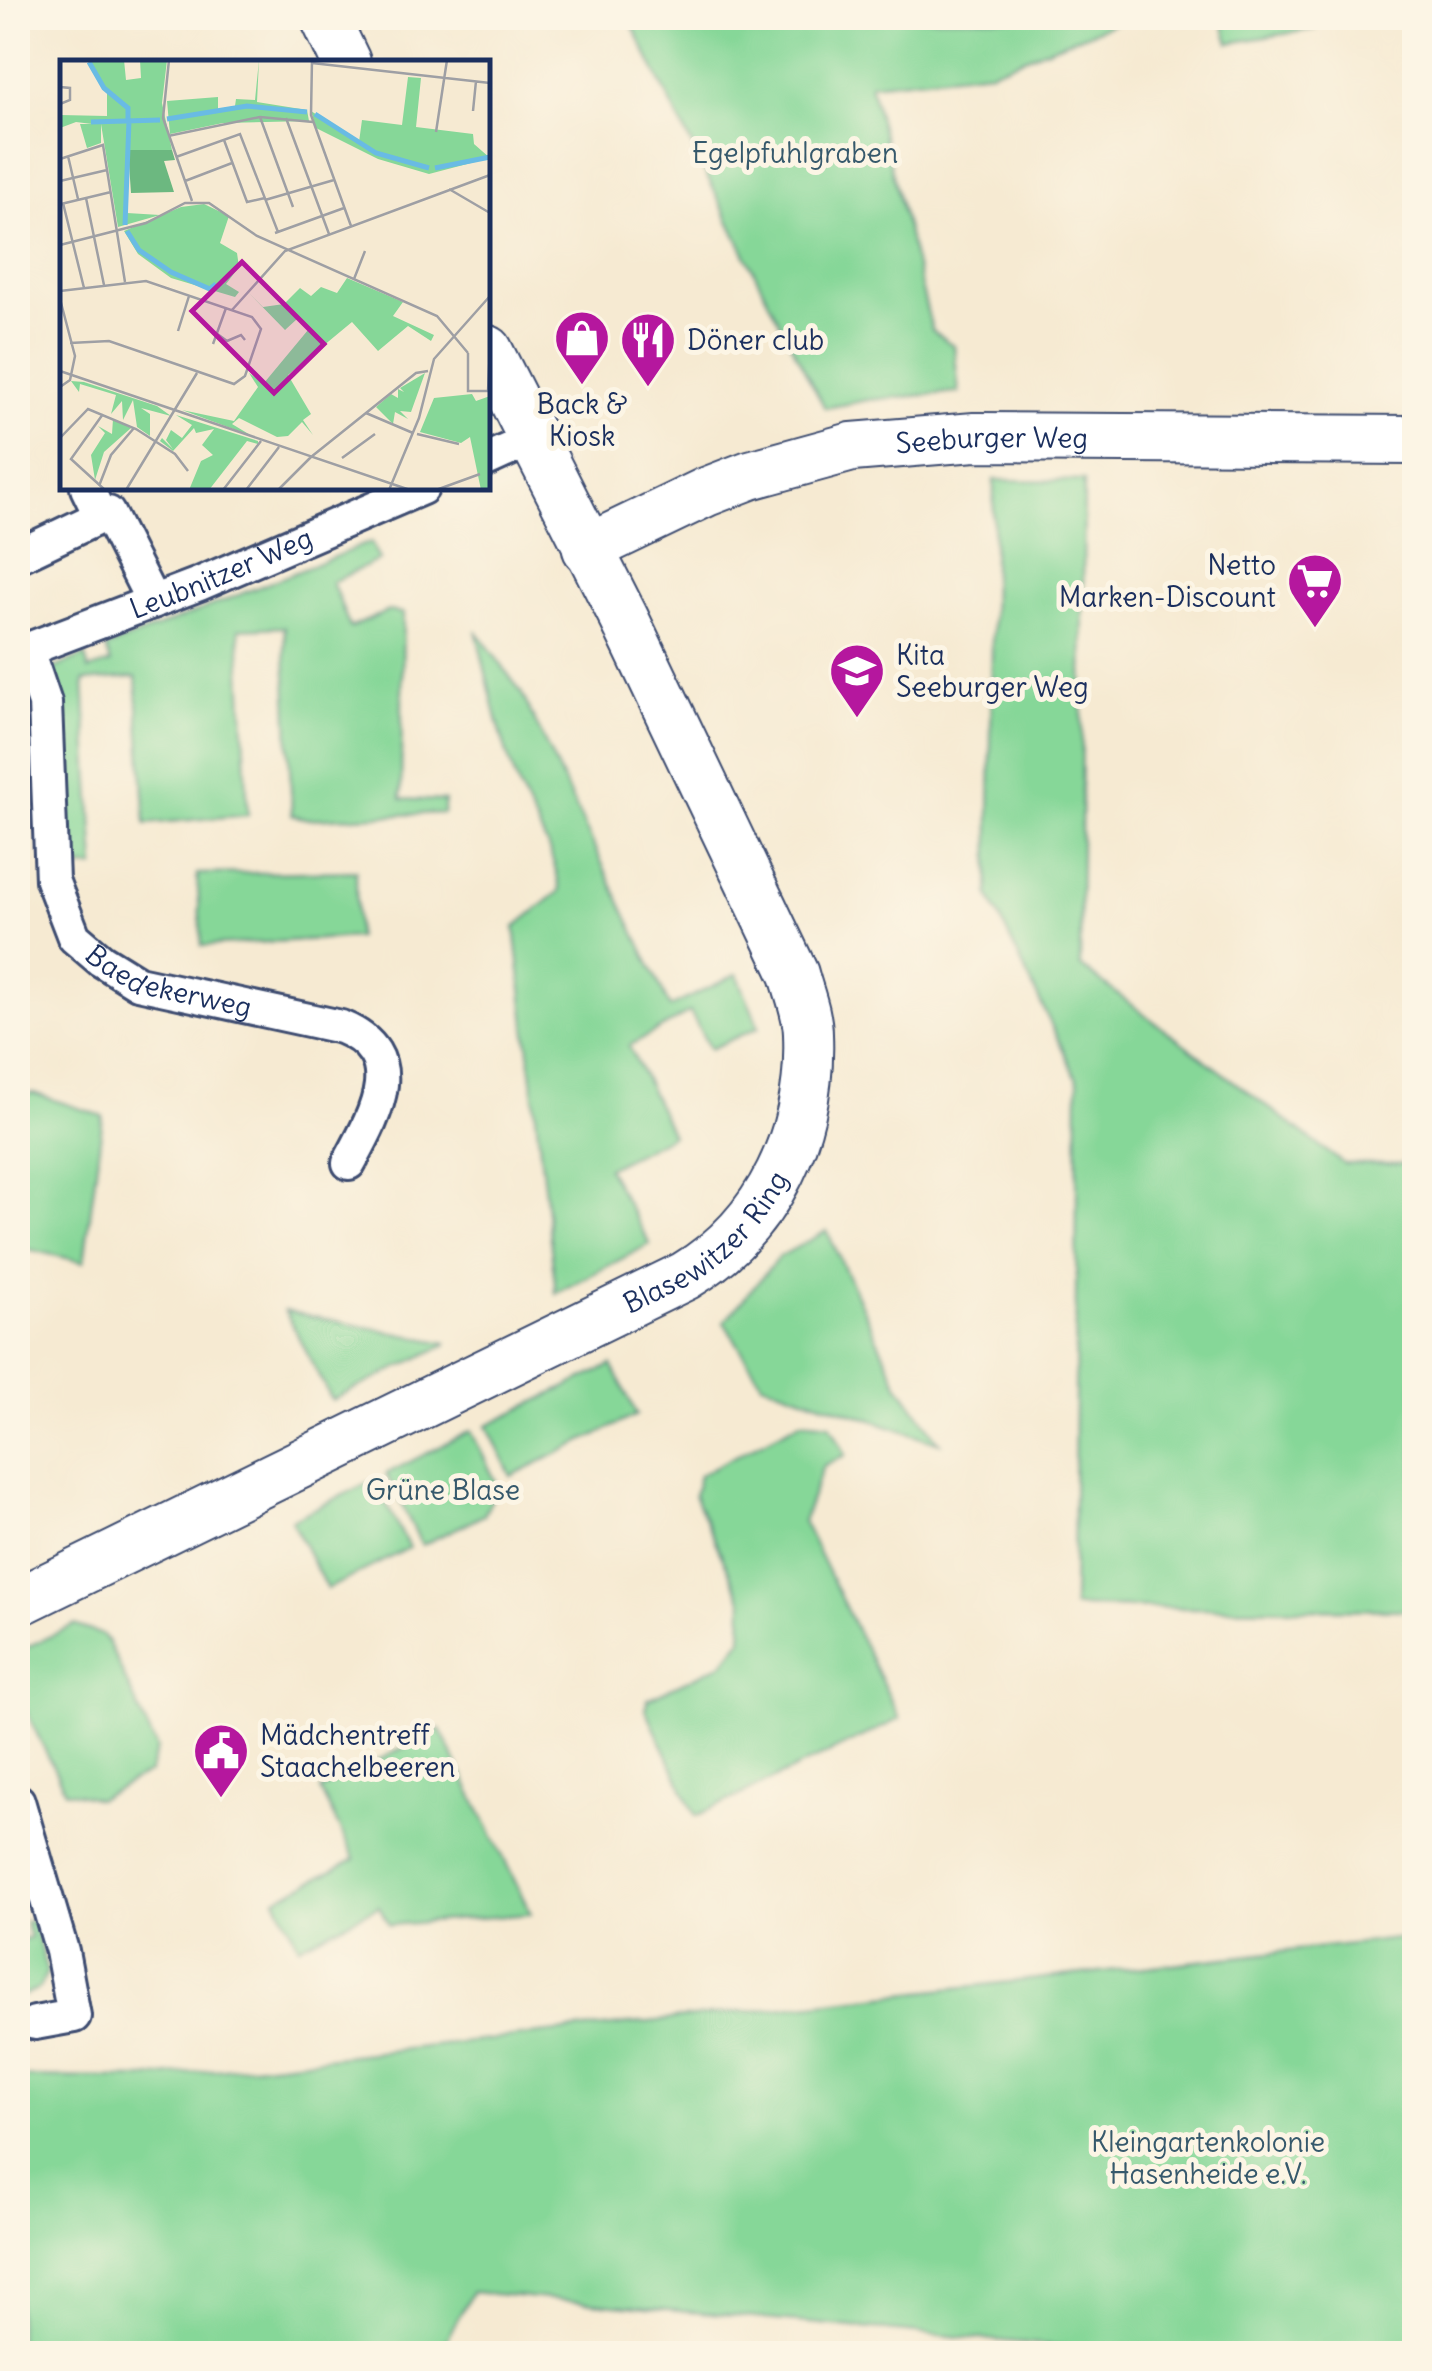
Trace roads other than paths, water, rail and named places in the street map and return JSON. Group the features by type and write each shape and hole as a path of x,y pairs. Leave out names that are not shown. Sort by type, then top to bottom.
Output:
{"street":[{"path":"325,18 345,60"},
{"name":"Blasewitzer Ring","path":"18,1602 685,1276 715,1256 760,1209 794,1146 806,1088 809,1031 799,992 776,933 490,354"},
{"name":"Seeburger Weg","path":"588,548 735,480 852,447 975,437 1414,440"},
{"path":"490,459 532,440"},
{"name":"Leubnitzer Weg","path":"22,652 153,602 417,490"},
{"path":"18,556 94,502 108,514 153,602"},
{"name":"Baedekerweg","path":"22,652 45,704 52,880 74,936 101,960 138,983 360,1034 380,1056 382,1091 349,1163"},
{"path":"18,1801 62,1951 74,2016 34,2023"}],"place":[{"name":"Back & Kiosk","path":"582,387"},
{"name":"Döner club","path":"648,389"},
{"name":"Netto Marken-Discount","path":"1315,630"},
{"name":"Kita Seeburger Weg","path":"857,720"},
{"name":"Mädchentreff Staachelbeeren","path":"221,1800"}],"park label":[{"name":"Egelpfuhlgraben","path":"795,153"},
{"name":"Grüne Blase","path":"443,1490"},
{"name":"Kleingartenkolonie Hasenheide e.V.","path":"1208,2158"}]}
